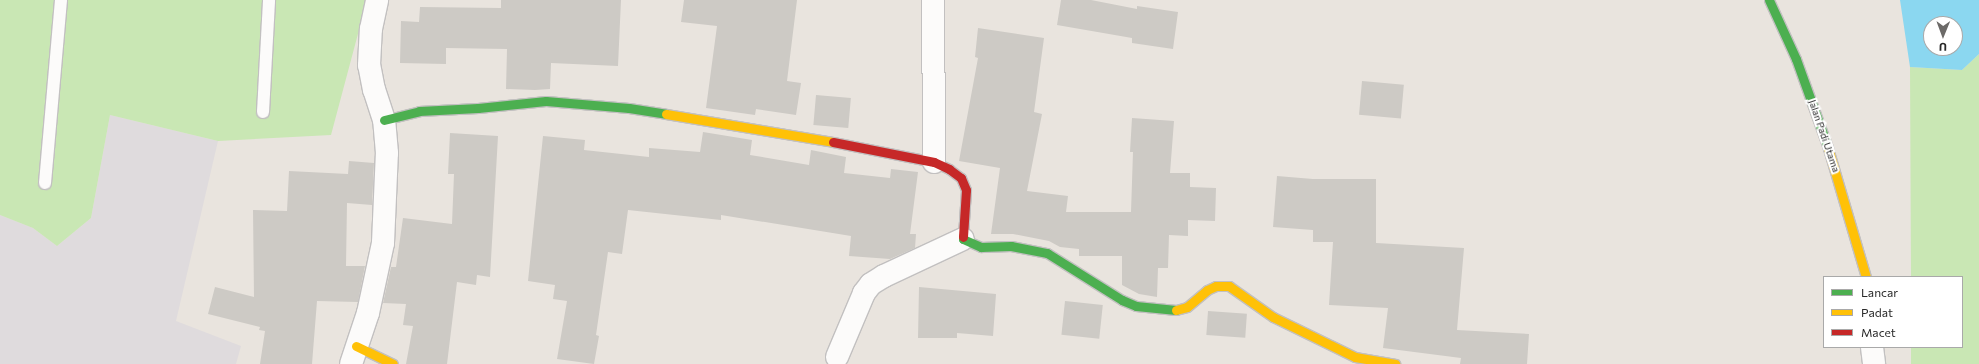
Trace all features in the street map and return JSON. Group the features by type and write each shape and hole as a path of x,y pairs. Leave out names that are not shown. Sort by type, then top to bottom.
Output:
{"street":[{"path":"378,0 371,29 370,65 374,90 384,120 387,153 383,243 368,313 353,355 393,364"},
{"path":"933,0 934,162"},
{"name":"Jalan Padi Utama","path":"1769,0 1796,59 1832,158 1866,276"},
{"path":"384,120 419,111 478,108 546,101 644,111 800,135 934,162 949,169 961,178 966,190 964,239"},
{"path":"837,357 864,293 871,284 884,276 964,239"},
{"path":"964,239 981,247 1011,246 1047,253 1122,300 1136,306 1163,310 1180,310 1187,307 1207,290 1216,286 1229,286 1273,317 1355,357 1394,364"},
{"path":"1872,348 1874,364"}],"lane":[{"path":"45,183 61,0"},
{"path":"263,112 269,0"}],"shaded area":[{"path":"110,115 218,141 176,321 241,346 236,364 0,364 0,215 33,228 57,246 91,218"}],"green space":[{"path":"0,0 367,0 331,135 218,141 110,115 91,218 57,246 33,228 0,215"},
{"path":"1979,54 1979,364 1911,364 1911,348 1963,348 1963,276 1911,276 1910,67 1962,70"}],"water":[{"path":"1900,0 1979,0 1979,54 1962,70 1910,67"}],"building":[{"path":"501,0 621,0 618,66 551,63 550,89 535,90 506,89 507,49 446,48 446,64 400,63 401,21 419,22 420,7 501,8"},
{"path":"684,0 797,0 787,81 801,83 796,115 756,109 755,115 706,108 717,26 681,22"},
{"path":"1061,0 1091,0 1137,9 1137,6 1178,12 1173,49 1132,43 1132,38 1057,25"},
{"path":"978,28 1044,38 1034,112 1042,114 1027,191 1068,196 1066,212 1131,212 1133,152 1130,152 1132,118 1174,121 1170,173 1190,173 1190,187 1216,188 1215,221 1188,220 1188,236 1169,235 1168,268 1158,268 1157,297 1139,294 1122,285 1122,256 1079,256 1079,249 1060,247 1049,241 1013,234 991,234 1000,168 959,161 978,58 975,57"},
{"path":"1362,81 1404,85 1401,119 1359,115"},
{"path":"816,95 851,98 848,128 813,125"},
{"path":"703,132 752,140 750,155 809,165 811,150 846,157 844,173 890,178 891,169 918,172 910,234 916,234 915,248 890,259 849,256 851,236 721,215 721,220 628,210 622,254 608,252 596,335 599,336 594,364 557,359 567,301 553,299 555,285 528,281 543,136 585,140 584,150 649,157 649,148 700,152"},
{"path":"450,133 498,136 490,277 477,275 476,285 457,282 447,364 406,364 413,326 403,325 406,304 383,303 391,267 396,267 403,218 452,224 454,174 448,174"},
{"path":"349,161 374,163 372,205 347,203 346,266 365,266 358,302 317,301 312,364 260,364 265,331 259,330 260,327 208,314 215,287 254,297 253,210 287,211 289,171 348,174"},
{"path":"1277,176 1313,179 1376,179 1376,243 1464,248 1457,330 1529,334 1527,364 1460,364 1461,358 1383,348 1388,308 1329,305 1333,242 1313,242 1313,230 1273,227"},
{"path":"919,287 996,294 993,336 957,333 957,338 918,338"},
{"path":"1065,301 1103,305 1099,339 1061,335"},
{"path":"1208,311 1247,314 1245,338 1206,335"}],"traffic: fast":[{"path":"1769,0 1796,59 1828,148"},
{"path":"384,120 419,111 478,108 546,101 629,108 666,114"},
{"path":"963,237 963,239 981,247 1011,246 1047,253 1122,300 1136,306 1176,310"}],"traffic: slow":[{"path":"666,114 833,142"},
{"path":"1828,148 1866,276"},
{"path":"1176,310 1187,307 1207,290 1216,286 1229,286 1273,317 1355,357 1395,364"},
{"path":"356,346 393,364"}],"traffic: jam":[{"path":"833,142 934,162 949,169 961,178 966,190 963,237"}]}
